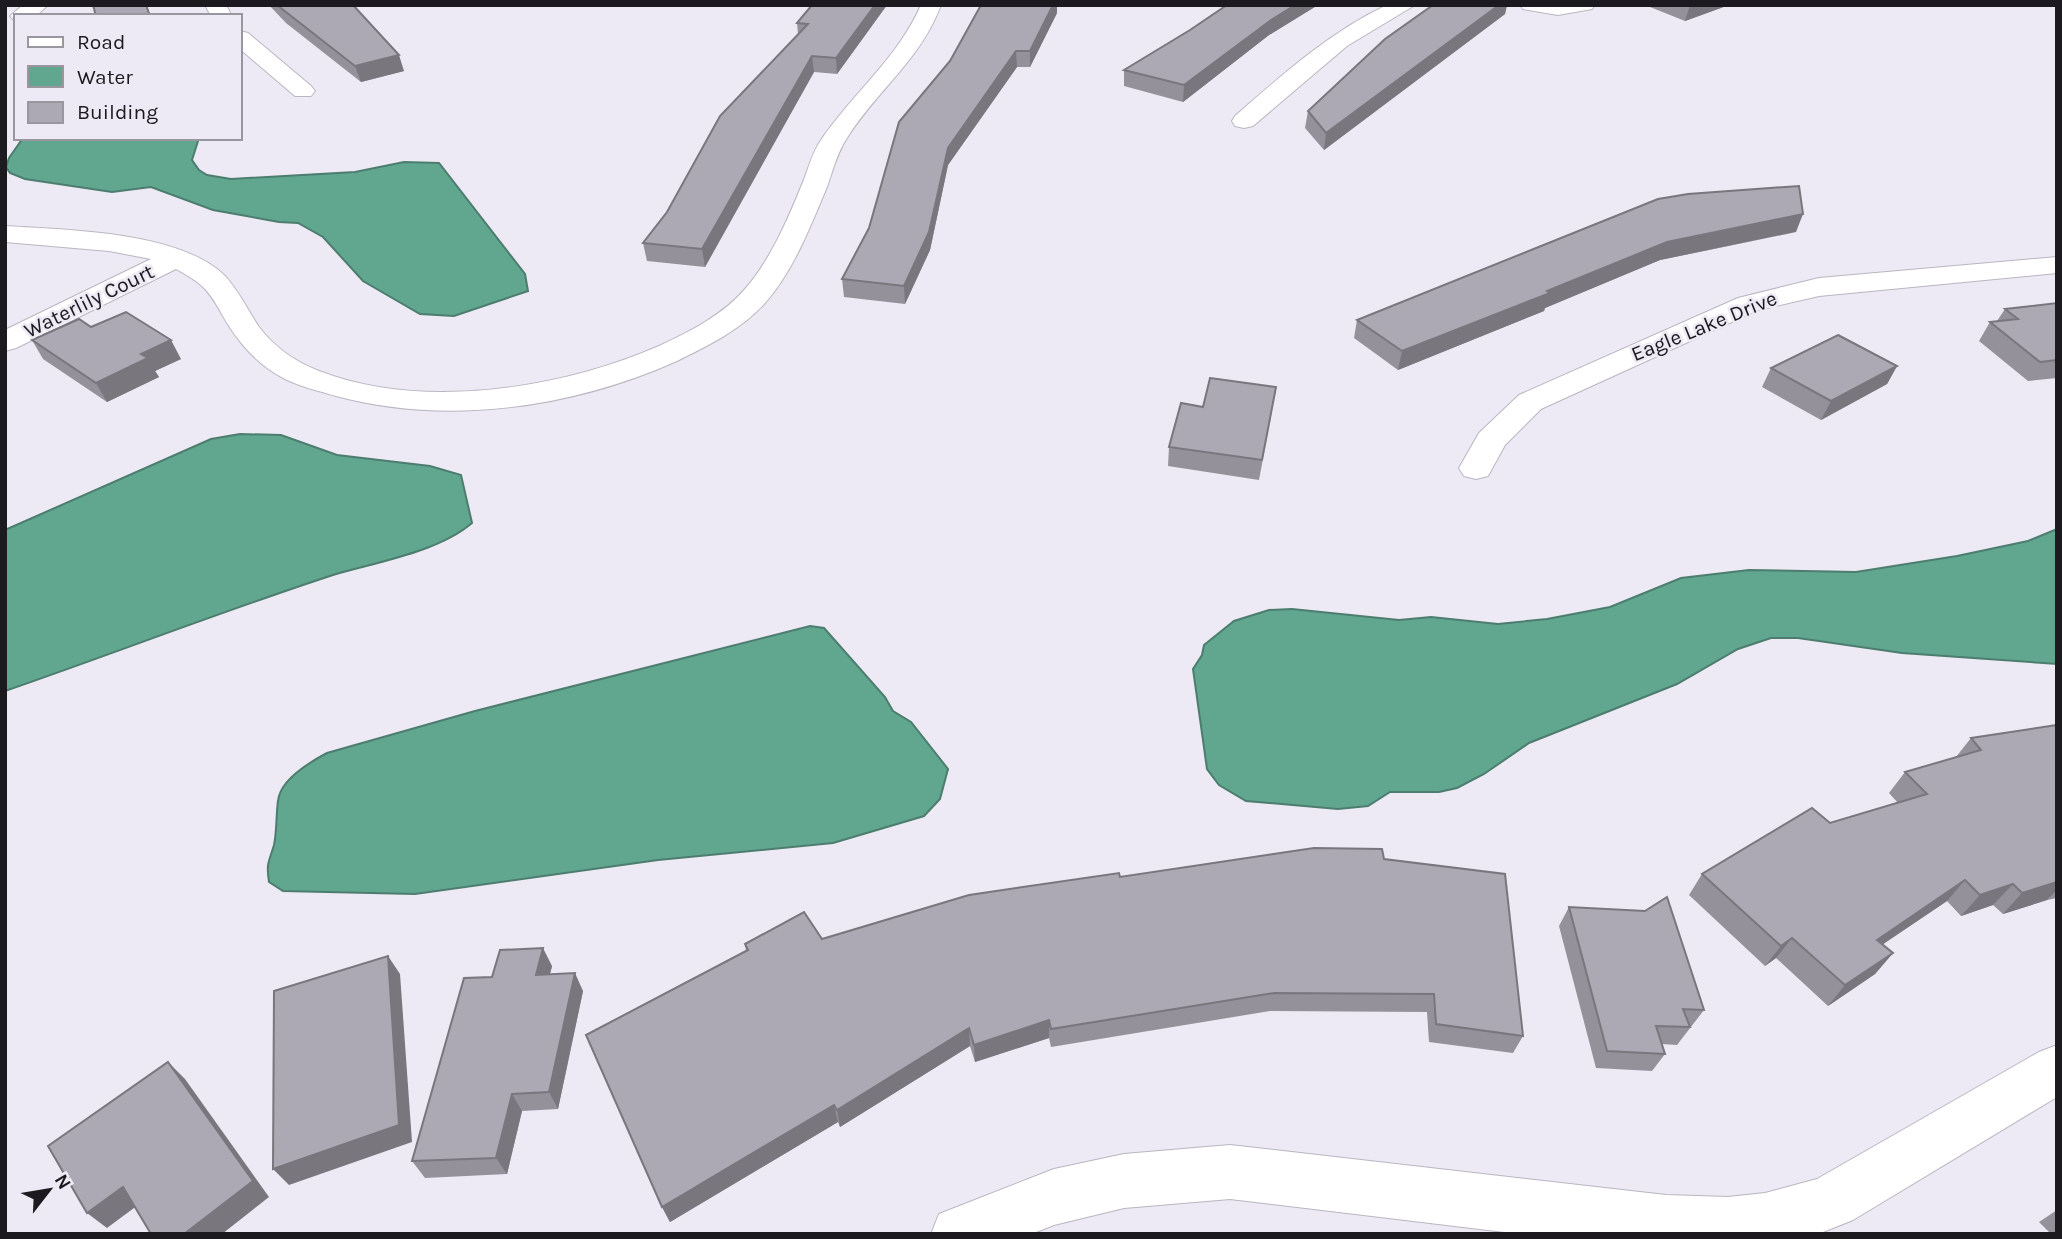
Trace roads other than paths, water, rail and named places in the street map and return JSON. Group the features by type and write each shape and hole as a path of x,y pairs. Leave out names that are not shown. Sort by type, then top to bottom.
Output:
{"street":[{"path":"5,234 109,243 147,250 204,273 224,293 259,346 279,362 316,381 404,398 467,400 554,389 625,370 671,352 703,336 753,298 786,252 827,150 904,55 931,5"},
{"path":"1244,121 1323,52 1361,27 1405,5"},
{"path":"1530,5 1558,9 1584,5"},
{"path":"242,40 303,90"},
{"name":"Waterlily Court","path":"5,342 173,259"},
{"name":"Eagle Lake Drive","path":"1476,468 1492,440 1519,411 1539,397 1748,304 1819,287 2057,265"},
{"path":"959,1234 1054,1197 1112,1184 1172,1175 1230,1172 1665,1223 1728,1225 1765,1221 1833,1200 2057,1069"}],"water":[{"path":"22,140 198,140 192,160 199,170 207,175 231,179 355,172 404,162 439,163 525,274 528,291 454,316 420,314 363,281 323,237 298,223 213,210 151,187 112,192 25,179 10,173 6,167"},
{"path":"240,434 281,435 337,455 430,466 461,475 472,523 442,542 425,549 333,575 5,691 5,530 211,439"},
{"path":"2057,529 2057,664 1902,653 1798,638 1771,638 1738,649 1677,684 1529,743 1484,774 1457,788 1439,792 1390,792 1368,806 1338,809 1246,801 1219,785 1207,769 1193,669 1202,655 1204,645 1234,621 1269,610 1292,609 1399,620 1431,617 1498,624 1547,619 1610,607 1681,578 1749,570 1856,572 1957,556 2028,541"},
{"path":"810,626 824,628 885,697 893,711 911,722 948,769 940,799 924,816 833,843 658,860 415,894 283,891 269,882 268,866 275,840 280,793 297,772 327,753 475,711"}]}
